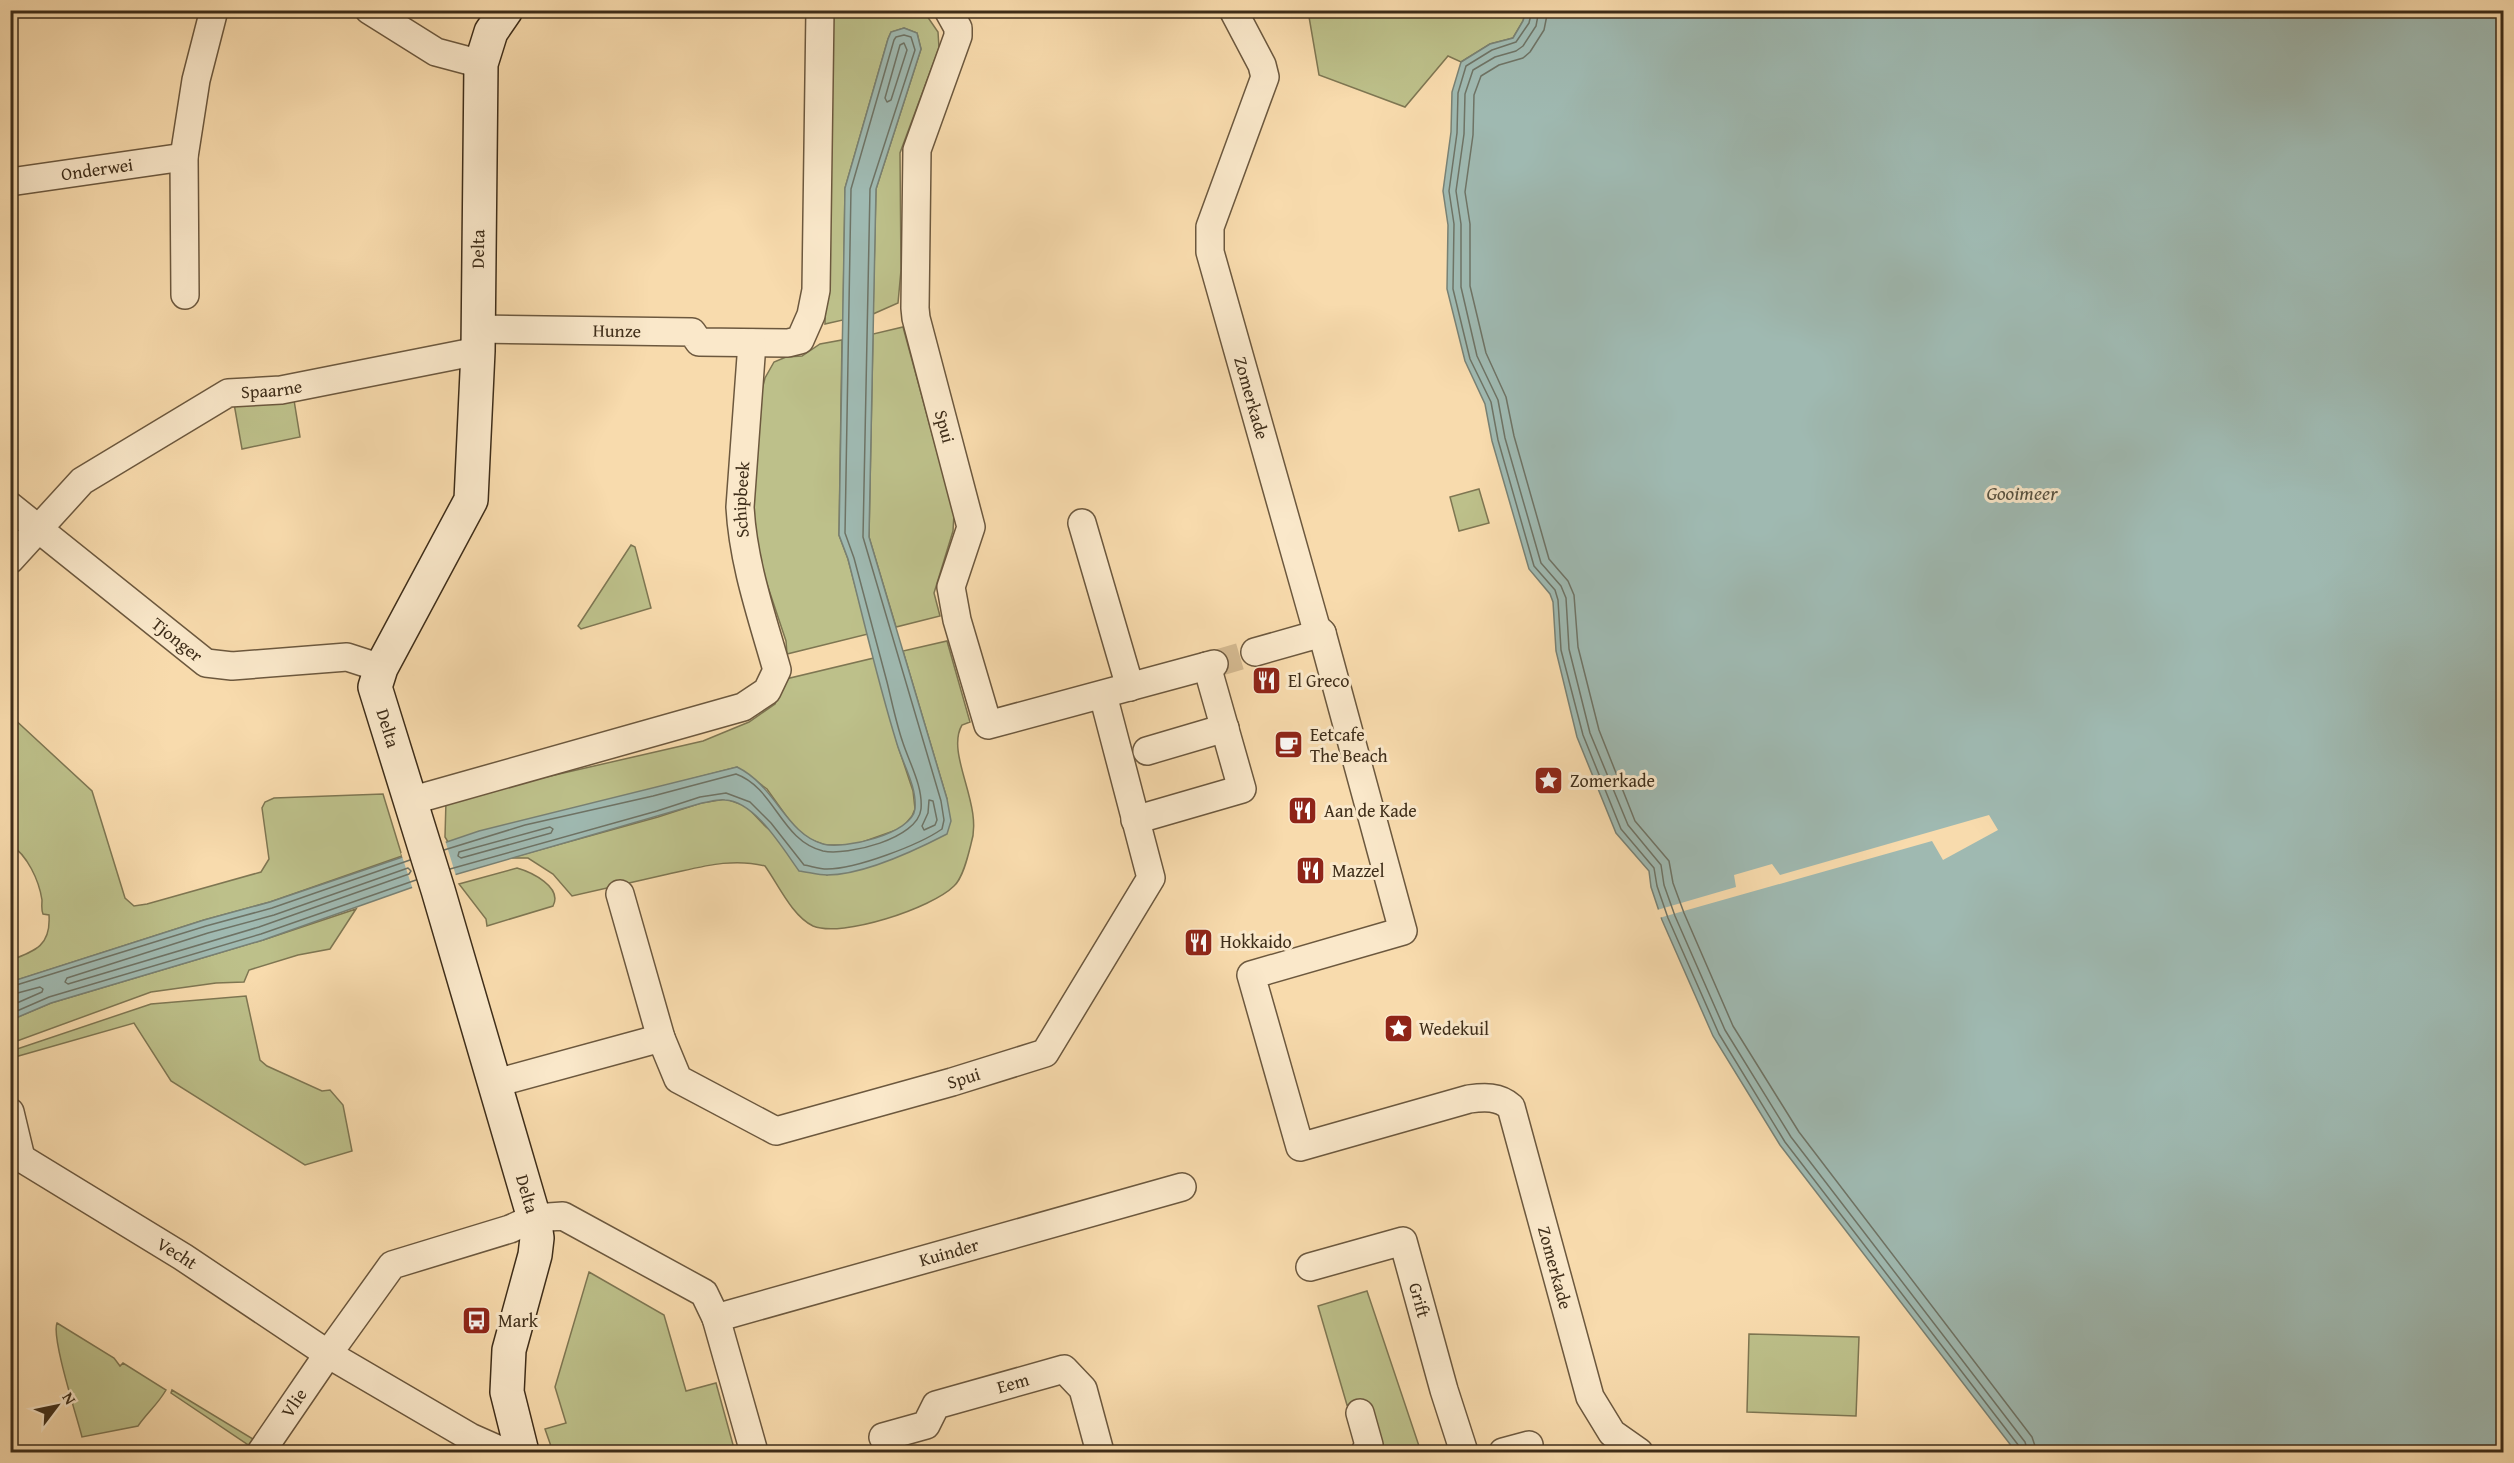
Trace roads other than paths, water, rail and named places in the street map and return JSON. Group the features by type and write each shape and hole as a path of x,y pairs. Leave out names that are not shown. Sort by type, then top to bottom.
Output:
{"street":[{"path":"184,295 184,157 196,80 214,10"},
{"path":"369,10 436,52 481,64"},
{"name":"Delta","path":"506,10 491,32 481,64 477,340 471,500 381,668 375,687 496,1083 534,1218 537,1238 535,1255 509,1350 507,1392 522,1451"},
{"path":"752,343 788,343 800,340 813,308 816,290 815,212 820,10"},
{"name":"Spui","path":"948,10 957,28 958,36 917,150 915,308 971,527 952,579 954,604 988,725 1210,665 1242,789 1135,820"},
{"name":"Zomerkade","path":"1233,10 1262,65 1265,77 1210,227 1210,252 1316,627 1322,633 1403,931 1251,975 1300,1147 1469,1099 1494,1099 1503,1101 1511,1107 1590,1396 1612,1433 1639,1452"},
{"name":"Onderwei","path":"10,182 184,157"},
{"name":"Hunze","path":"477,340 692,332 699,342 752,343"},
{"name":"Spaarne","path":"38,530 82,481 228,393 280,390 477,340"},
{"name":"Schipbeek","path":"410,801 743,707 767,691 777,670 741,534 740,507 752,343"},
{"name":"Tjonger","path":"10,506 206,663 232,666 347,657 381,668"},
{"path":"1082,523 1130,687"},
{"path":"10,560 38,530"},
{"path":"1255,652 1322,633"},
{"name":"Spui","path":"620,894 661,1038 678,1079 776,1131 952,1082 1045,1053 1151,878 1103,695"},
{"path":"1147,751 1225,728"},
{"path":"496,1083 661,1038"},
{"name":"Vecht","path":"10,1112 16,1159 183,1257 328,1354"},
{"name":"Kuinder","path":"716,1318 1182,1187"},
{"path":"522,1451 504,1452 470,1437 328,1354 392,1265 510,1229 534,1218 563,1216 704,1293 716,1318 754,1452"},
{"name":"Grift","path":"1310,1267 1403,1240 1444,1390 1464,1452"},
{"name":"Vlie","path":"261,1452 328,1354"},
{"name":"Eem","path":"883,1437 926,1425 936,1405 1064,1369 1083,1389 1100,1452"},
{"path":"1360,1413 1369,1445 1365,1452"},
{"path":"1503,1452 1529,1445"}],"water":[{"name":"Gooimeer","path":"1526,11 2503,11 2503,1452 2016,1452 1780,1145 1713,1036 1662,920 1651,887 1649,871 1616,833 1577,737 1556,651 1553,602 1550,594 1529,569 1492,441 1485,404 1465,361 1447,289 1448,225 1443,191 1451,132 1452,92 1461,62 1490,44 1513,38"},
{"path":"904,28 917,33 921,49 876,189 869,537 947,799 951,821 947,834 873,866 841,874 820,875 799,871 767,828 747,808 736,802 716,800 416,886 263,940 51,1003 11,1020 10,982 204,920 270,902 479,831 737,767 762,786 799,830 810,839 823,844 845,845 875,838 890,833 911,818 915,809 912,784 890,721 848,559 839,535 845,188 888,39 891,32"}],"tunnel":[{"path":"1214,664 1255,652"}],"place":[{"name":"El Greco","path":"1267,681"},
{"name":"Eetcafe The Beach","path":"1289,745"},
{"name":"Zomerkade","path":"1549,781"},
{"name":"Aan de Kade","path":"1303,811"},
{"name":"Mazzel","path":"1311,871"},
{"name":"Hokkaido","path":"1199,942"},
{"name":"Wedekuil","path":"1398,1029"},
{"name":"Mark","path":"477,1321"}]}
